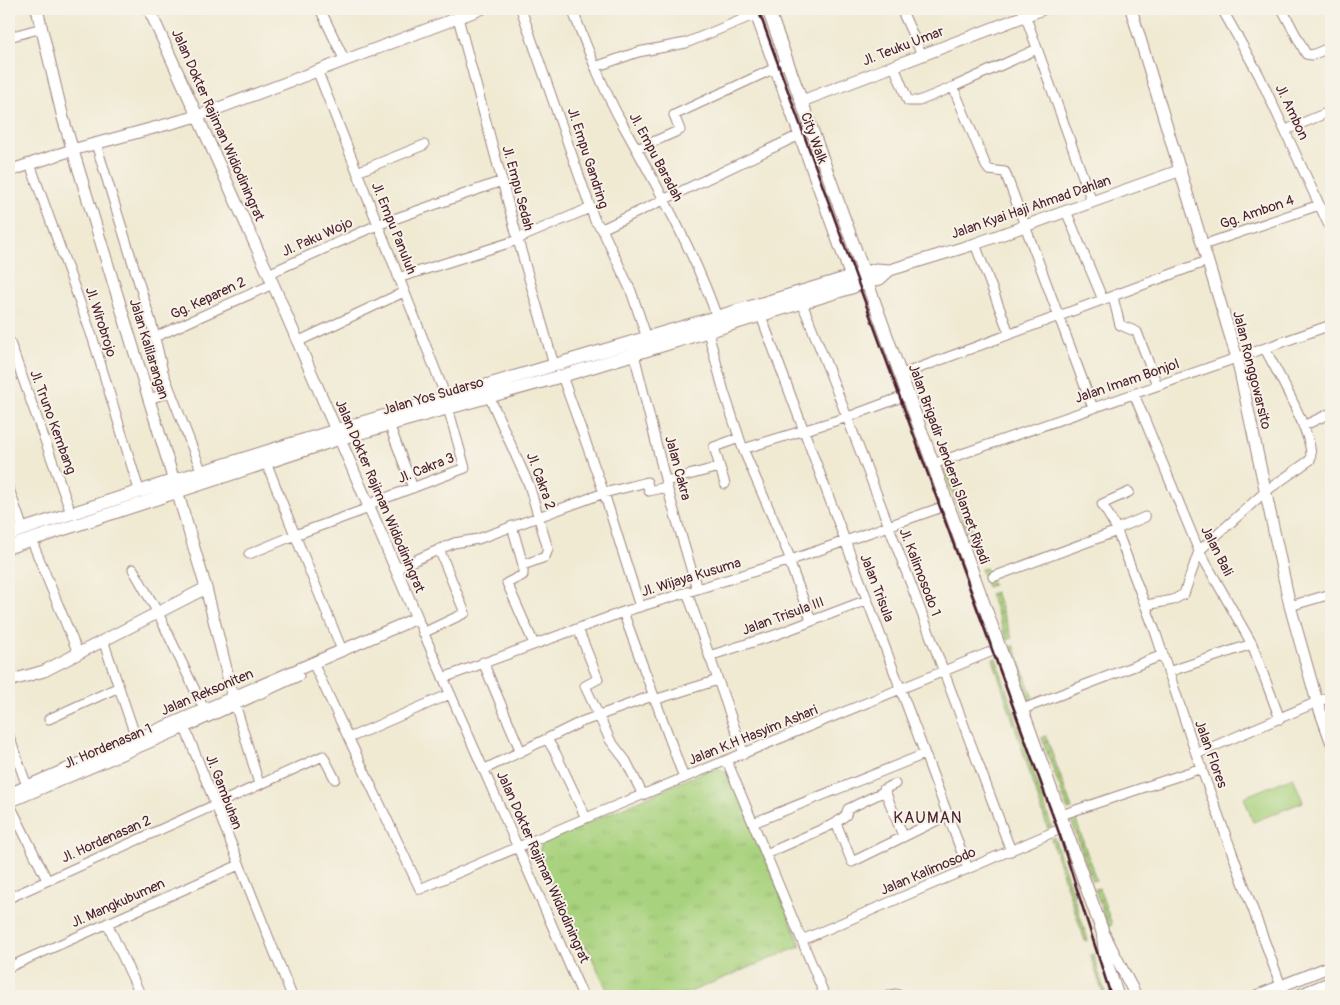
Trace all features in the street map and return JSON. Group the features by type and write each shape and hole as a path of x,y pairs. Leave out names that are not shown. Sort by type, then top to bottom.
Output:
{"main road":[{"name":"Jalan Kalilarangan","path":"38,9 72,150 206,588 234,701"},
{"path":"9,171 72,150 198,116 481,9"},
{"name":"Jalan Brigadir Jenderal Slamet Riyadi","path":"768,9 1102,930 1136,996"},
{"name":"Jl. Teuku Umar","path":"802,101 922,55 1024,12 1043,9"},
{"name":"Jalan Ronggowarsito","path":"1131,9 1236,358 1290,606 1317,702 1331,741"},
{"name":"Jalan Dokter Rajiman Widiodiningrat","path":"152,10 417,618"},
{"name":"Jalan Kyai Haji Ahmad Dahlan","path":"866,278 876,269 890,270 975,244 1181,170"},
{"name":"Jalan Yos Sudarso","path":"9,546 27,534 71,513 139,490 175,485 202,470 447,402 717,317 866,278"},
{"name":"Jalan Yos Sudarso","path":"9,534 27,534 175,485 266,462 337,434 389,424 447,402 489,396 558,368 634,354 708,332 802,303 851,282"},
{"path":"9,682 44,671 206,588"},
{"name":"Jalan Reksoniten","path":"9,794 204,709 234,701 313,663 417,618"},
{"name":"Jalan Brigadir Jenderal Slamet Riyadi","path":"1102,930 1105,957 1118,996"},
{"path":"1256,996 1331,966"},
{"path":"1297,996 1331,982"}],"street":[{"path":"320,9 345,61"},
{"name":"Jl. Empu Gandring","path":"521,9 571,148 590,208 631,292 647,338"},
{"name":"Jl. Empu Baradah","path":"572,9 595,67 699,271 717,317"},
{"path":"595,67 632,53 686,43 754,12 768,9"},
{"path":"901,9 922,55"},
{"name":"Jl. Ambon","path":"1222,9 1286,130 1331,230"},
{"path":"1282,9 1306,54 1312,55 1331,47"},
{"name":"City Walk","path":"754,12 851,282"},
{"path":"1024,12 1092,202"},
{"name":"Jl. Empu Sedah","path":"458,18 517,240 558,368 604,493 640,607"},
{"path":"9,36 42,28"},
{"path":"894,66 908,100 918,101 1038,49"},
{"path":"637,149 680,130 674,115 788,62"},
{"name":"Jl. Empu Panuluh","path":"317,70 447,402"},
{"path":"953,87 986,166 990,170 1005,172 1093,408"},
{"path":"1286,130 1328,113"},
{"path":"602,230 812,129"},
{"path":"96,144 170,392 202,470"},
{"path":"357,172 424,145"},
{"name":"Jl. Wirobrojo","path":"30,164 90,330 139,490"},
{"name":"Jl. Paku Wojo","path":"270,279 377,225 502,181"},
{"path":"398,278 517,240 590,208"},
{"path":"827,214 840,209"},
{"path":"1066,211 1104,300"},
{"name":"Gg. Ambon 4","path":"1203,245 1322,211"},
{"path":"975,244 1009,333"},
{"path":"900,375 1207,261"},
{"name":"Gg. Keparen 2","path":"155,337 270,279"},
{"path":"298,342 404,292"},
{"path":"1113,297 1120,325 1137,332 1157,385"},
{"name":"Jl. Kalimosodo 1","path":"802,303 848,417 887,526 1011,851"},
{"name":"Jalan Trisula","path":"761,316 968,870"},
{"name":"Jalan Imam Bonjol","path":"933,464 1331,326"},
{"path":"708,332 739,438 790,560 811,620"},
{"name":"Jl. Truno Kembang","path":"9,340 71,513"},
{"path":"1146,605 1173,600 1184,594 1200,551 1266,491 1310,460 1311,447 1303,426 1266,349"},
{"name":"Jalan Cakra","path":"634,354 667,484 697,589"},
{"path":"149,399 170,392"},
{"name":"Jalan Bali","path":"1134,394 1200,551 1252,644 1280,719"},
{"path":"743,449 848,417 907,395"},
{"name":"Jl. Cakra 2","path":"489,396 517,455 540,516 548,553 544,558 523,565"},
{"name":"Jl. Cakra 3","path":"249,554 464,468 447,402"},
{"path":"1303,426 1331,413"},
{"path":"389,424 413,488"},
{"path":"726,484 714,447 739,438"},
{"path":"266,462 342,650"},
{"path":"395,569 454,543 478,539 604,493 647,482 649,490 719,467"},
{"path":"9,489 78,653"},
{"name":"Jalan Flores","path":"1129,492 1102,504 1117,530 1146,605 1196,754 1281,986"},
{"name":"Jl. Wijaya Kusuma","path":"443,678 623,612 790,560 948,505"},
{"path":"992,577 1145,518"},
{"path":"512,526 523,565 522,576 507,583 534,644"},
{"path":"423,633 465,613 439,549"},
{"path":"134,569 158,613 204,709"},
{"path":"687,592 744,754"},
{"path":"1290,606 1331,594"},
{"name":"Jalan Trisula III","path":"709,656 867,600"},
{"path":"623,612 653,698 684,778"},
{"name":"Jalan Dokter Rajiman Widiodiningrat","path":"417,618 583,996"},
{"path":"578,628 601,678 584,685 612,744 626,761 643,795"},
{"path":"103,640 136,738"},
{"path":"1168,672 1252,644"},
{"name":"Jalan K.H Hasyim Ashari","path":"348,738 420,889 586,818 1000,648"},
{"path":"1023,710 1163,655"},
{"path":"483,662 521,752"},
{"path":"313,663 348,738 450,694"},
{"name":"Jl. Hordenasan 1","path":"9,803 185,728 234,701 299,676"},
{"path":"483,770 599,716 653,698 718,680"},
{"path":"49,718 119,687"},
{"path":"1196,754 1331,696"},
{"path":"234,701 259,784"},
{"name":"Jl. Gambuhan","path":"185,728 214,806 292,996"},
{"path":"9,736 27,786"},
{"path":"548,739 586,818"},
{"path":"753,823 925,754"},
{"name":"Jl. Hordenasan 2","path":"9,898 323,756 335,779"},
{"path":"727,761 825,996"},
{"name":"Jalan Kalimosodo","path":"802,940 1011,851 1063,821 1202,768"},
{"path":"766,854 836,823 846,815 848,809 895,784"},
{"path":"885,791 903,836"},
{"path":"9,803 47,880"},
{"path":"836,823 852,862 948,815"},
{"name":"Jl. Mangkubumen","path":"9,967 239,865"},
{"path":"107,923 141,996"},
{"path":"884,996 896,994 902,996"}],"green space":[{"path":"948,467 982,556 977,558 944,469"},
{"path":"986,568 993,585 987,587 981,569"},
{"path":"995,592 1012,638 1007,640 990,594"},
{"path":"1014,646 1034,701 1030,702 1010,647"},
{"path":"996,658 1052,828 1048,829 993,659"},
{"path":"1046,736 1072,809 1068,810 1042,738"},
{"path":"715,767 731,774 801,946 680,996 610,996 587,947 581,949 538,855 542,843"},
{"path":"1293,777 1303,802 1253,822 1244,797"},
{"path":"1075,817 1096,880 1092,881 1071,819"},
{"path":"1054,837 1088,940 1085,941 1051,839"},
{"path":"1099,888 1112,925 1108,927 1095,889"},
{"path":"1093,954 1106,996 1104,996 1090,955"}],"railway":[{"path":"758,9 1058,830 1111,996"}],"district":[{"name":"KAUMAN","path":"928,818"}]}
